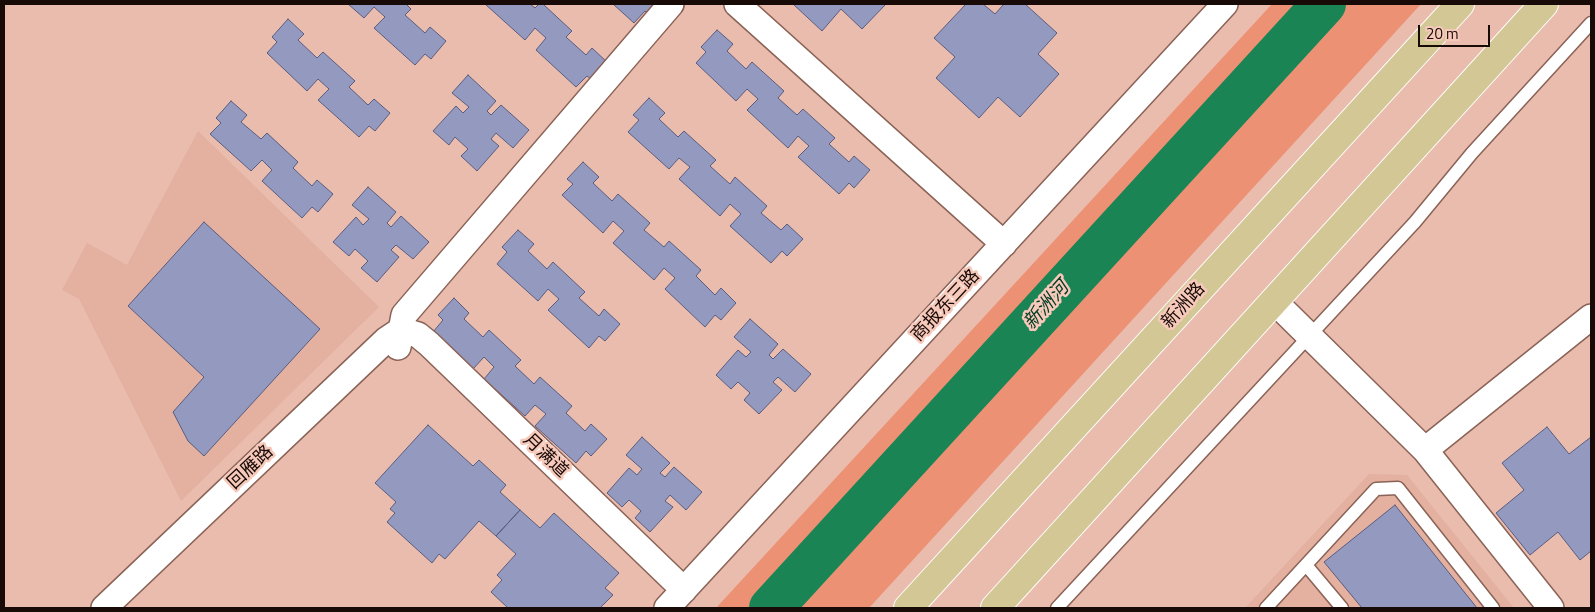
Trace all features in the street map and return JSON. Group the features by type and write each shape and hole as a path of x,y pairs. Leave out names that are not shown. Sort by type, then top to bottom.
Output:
{"main road":[{"name":"新洲路","path":"908,608 1460,4"},
{"path":"995,608 1544,4"}],"street":[{"path":"400,339 404,315 671,4"},
{"path":"737,4 1004,244"},
{"name":"商报东三路","path":"675,600 1225,4"},
{"path":"1274,301 1425,450 1551,608"},
{"path":"1425,450 1591,317"},
{"name":"月满道","path":"400,339 418,335 429,344 675,600"},
{"name":"回雁路","path":"104,608 386,340 400,339"},
{"name":"回雁路","path":"126,608 400,339"}],"lane":[{"path":"1057,608 1415,222 1472,153 1591,23"},
{"path":"1266,608 1376,489 1398,488 1494,608"},
{"path":"1306,565 1342,608"}],"shaded area":[{"path":"1272,4 1421,4 869,608 716,608"},
{"path":"198,131 379,307 181,501 79,299 62,290 87,243 127,265"},
{"path":"1369,474 1407,475 1514,608 1245,608"}],"building":[{"path":"348,4 406,4 411,9 405,15 425,33 430,27 446,41 431,59 425,54 415,65 374,28 385,17 374,7 364,18"},
{"path":"485,4 530,4 535,8 539,4 543,4 572,31 566,37 586,55 592,48 608,63 592,80 587,76 576,87 536,50 546,38 535,28 525,40"},
{"path":"613,4 661,4 650,16 645,11 634,23"},
{"path":"793,4 886,4 862,29 841,9 822,31"},
{"path":"966,4 983,4 995,14 1004,4 1025,4 1057,33 1038,54 1059,74 1020,117 998,97 979,118 936,78 955,57 934,38"},
{"path":"288,19 304,34 298,40 317,58 323,52 355,81 349,87 368,105 374,99 390,113 375,131 369,126 359,137 318,100 329,89 318,79 307,91 267,53 277,42 272,37"},
{"path":"717,30 733,44 727,51 746,69 752,62 784,91 778,98 797,115 803,109 835,138 829,144 849,162 854,156 870,170 854,188 849,183 839,194 798,157 809,146 798,136 788,148 747,110 758,99 747,89 736,101 696,63 706,52 701,47"},
{"path":"468,75 496,101 487,111 491,115 501,105 529,130 513,148 496,133 491,139 499,146 477,171 461,156 468,149 455,137 449,145 433,131 456,106 463,113 469,107 452,93"},
{"path":"649,98 665,113 659,119 678,137 684,131 716,160 710,166 730,184 735,177 767,206 761,213 781,230 787,224 803,239 787,256 782,251 771,263 730,226 741,214 730,204 720,216 679,179 690,167 679,158 669,169 628,132 639,120 633,115"},
{"path":"231,101 247,115 241,122 261,139 267,133 298,162 293,168 312,186 317,180 333,194 318,212 312,207 302,218 262,181 272,170 262,160 251,171 210,134 221,123 216,118"},
{"path":"583,162 599,177 593,183 612,201 618,194 650,223 644,230 664,247 669,241 701,270 696,276 715,295 721,288 736,303 721,320 715,315 705,327 665,289 675,278 664,268 654,280 613,243 624,231 613,221 603,233 562,195 573,184 567,179"},
{"path":"368,187 396,212 387,223 391,227 401,216 429,242 413,259 396,245 391,250 399,257 377,282 361,268 368,261 355,249 349,256 333,242 356,217 363,225 369,219 352,205"},
{"path":"204,222 320,329 204,456 188,441 173,412 204,377 128,306"},
{"path":"518,230 534,244 528,251 547,269 553,262 585,292 579,298 599,316 604,309 620,324 605,341 599,336 589,348 548,310 559,299 548,289 538,301 497,264 507,252 502,247"},
{"path":"454,298 469,313 464,319 483,337 489,330 521,360 515,366 534,384 540,377 572,406 566,413 585,431 591,424 607,439 591,456 586,451 576,463 535,426 546,414 535,405 525,416 484,379 494,367 484,357 473,369 433,332 443,320 438,315"},
{"path":"750,319 778,344 769,355 773,359 783,349 811,374 795,392 778,377 773,382 782,390 759,414 744,400 750,393 738,382 731,389 716,375 738,350 746,357 751,352 734,337"},
{"path":"428,425 473,466 479,460 506,485 500,492 520,510 496,536 479,521 445,559 439,554 432,563 387,522 395,513 390,509 396,502 375,483"},
{"path":"1547,427 1569,454 1591,437 1591,551 1580,560 1558,532 1530,555 1496,513 1524,490 1502,463"},
{"path":"642,437 670,463 660,473 665,477 674,467 702,492 686,510 670,495 665,501 673,507 650,532 635,518 641,511 629,500 622,507 607,493 629,468 637,475 642,469 626,455"},
{"path":"1395,505 1477,608 1362,608 1324,562"},
{"path":"520,510 540,528 554,513 619,573 605,588 613,595 600,608 508,608 491,592 502,580 497,575 516,554 496,536"}],"waterway":[{"name":"新洲河","path":"771,608 1324,4"}]}
